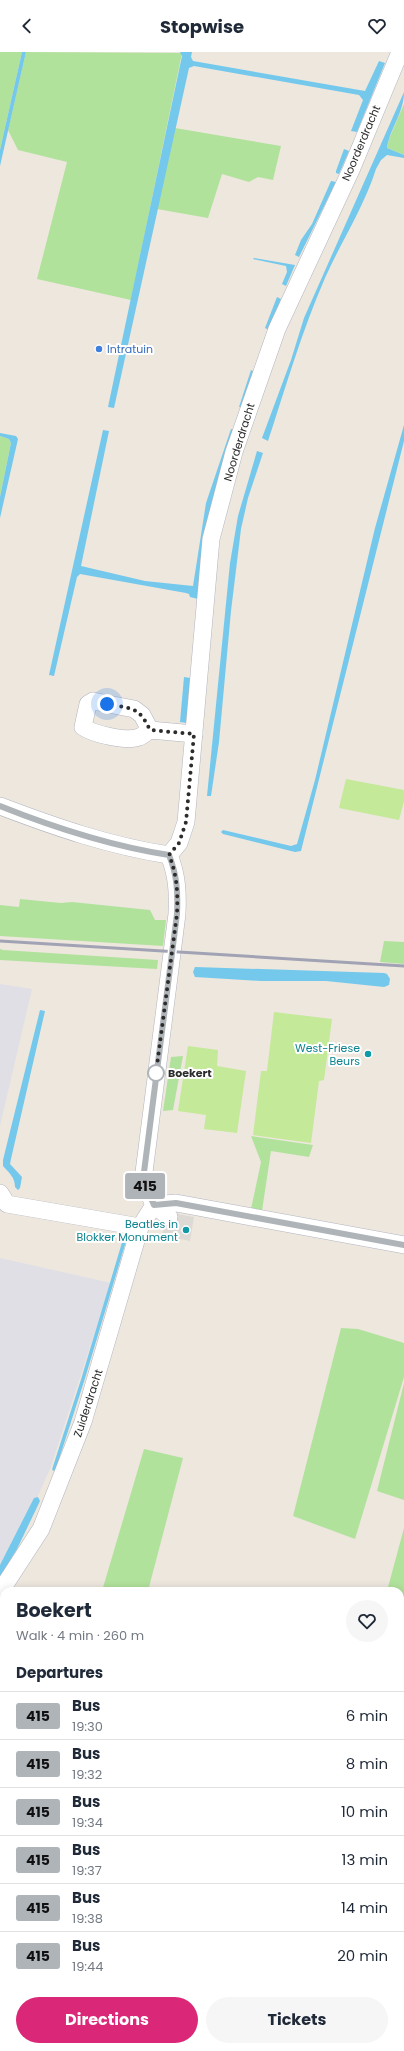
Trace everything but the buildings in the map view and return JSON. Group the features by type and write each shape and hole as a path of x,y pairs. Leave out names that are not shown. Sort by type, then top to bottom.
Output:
{"street":[{"name":"Noorderdracht","path":"169,855 179,843 186,822 211,540 234,452 277,329 350,170 400,52"},
{"path":"150,730 194,734"},
{"path":"0,806 69,832 169,855 175,871 178,887 177,914 143,1180 154,1205 169,1217"},
{"path":"0,1194 7,1204 140,1227"},
{"path":"154,1205 176,1203 404,1245"},
{"name":"Zuiderdracht","path":"3,1587 41,1529 83,1422 140,1227 154,1205"}],"shaded area":[{"path":"0,984 32,989 0,1126"},
{"path":"172,1213 194,1217 190,1241 161,1235"},
{"path":"0,1258 111,1283 50,1469 24,1527 0,1568"}],"green space":[{"path":"0,52 22,52 0,150"},
{"path":"26,52 182,53 131,300 37,279 67,162 18,150 8,130"},
{"path":"404,104 404,155 387,148 389,139"},
{"path":"175,128 281,146 273,180 258,177 249,182 222,174 208,218 157,209"},
{"path":"0,436 9,439 11,443 0,497"},
{"path":"346,779 404,790 404,801 399,820 339,808"},
{"path":"20,899 61,903 72,902 150,910 155,920 166,920 163,946 0,936 0,905 19,907"},
{"path":"384,941 404,942 404,964 380,962"},
{"path":"0,949 158,960 157,969 0,960"},
{"path":"274,1012 332,1019 324,1080 319,1081 311,1143 253,1135 261,1071 267,1071"},
{"path":"188,1046 218,1050 217,1066 246,1071 237,1133 204,1129 206,1115 178,1111"},
{"path":"183,1056 173,1110 163,1111 171,1057"},
{"path":"251,1136 313,1145 309,1157 271,1151 262,1211 251,1209 261,1162"},
{"path":"341,1328 358,1329 404,1343 404,1377 355,1539 293,1516"},
{"path":"404,1383 404,1500 377,1491"},
{"path":"144,1449 183,1458 149,1587 103,1587"},
{"path":"404,1528 404,1587 388,1587"}],"water":[{"path":"22,52 26,52 0,166 0,150"},
{"path":"180,52 192,52 191,57 193,61 365,91 379,61 385,63 357,132 351,131 363,100 359,95 194,66 189,68 114,408 108,407 182,56"},
{"path":"404,92 402,107 387,148 404,155 404,158 387,155 381,160 376,169 365,197 325,278 309,318 268,441 262,438 291,360 304,318"},
{"path":"344,149 349,151 339,174 336,173 336,171"},
{"path":"331,181 336,182 299,257 295,255 301,240 312,224"},
{"path":"253,259 295,265 286,286 282,284 287,272 286,266"},
{"path":"277,297 281,299 269,330 265,328"},
{"path":"251,370 255,372 243,408 239,407"},
{"path":"404,425 404,441 301,851 295,852 223,834 221,832 223,830 291,846 297,844 315,780 375,528"},
{"path":"231,429 236,430 209,515 198,599 190,597 189,594 186,593 80,574 77,577 54,676 49,675 103,430 109,431 81,566 145,581 193,586 206,503"},
{"path":"0,433 16,436 18,439 0,518 0,497 11,443 9,439 0,436"},
{"path":"257,451 263,453 248,498 241,529 231,611 219,742 211,796 207,796 230,563 238,516"},
{"path":"184,677 190,678 187,723 180,722"},
{"path":"195,967 384,973 387,974 390,979 389,985 384,987 326,981 261,981 195,977 193,972"},
{"path":"40,1010 45,1011 10,1164 22,1177 20,1188 18,1190 15,1187 13,1178 3,1166 3,1160"},
{"path":"38,1497 40,1501 17,1549 0,1577 0,1565 34,1498"}],"waterway":[{"path":"54,1469 124,1242"}],"railway":[{"path":"0,941 404,966"}],"bus line":[{"name":"415","path":"0,806 69,832 169,855 175,871 178,887 177,914 161,1029 143,1180 154,1205 176,1203 404,1245"}],"place":[{"name":"Intratuin","path":"99,349"},
{"name":"West-Friese Beurs","path":"368,1054"},
{"name":"Boekert","path":"156,1073"},
{"name":"Beatles in Blokker Monument","path":"186,1230"}],"route":[{"path":"107,704 134,709 142,715 150,730 194,734 184,833 179,843 169,855 175,871 178,887 177,914 156,1073"}]}
